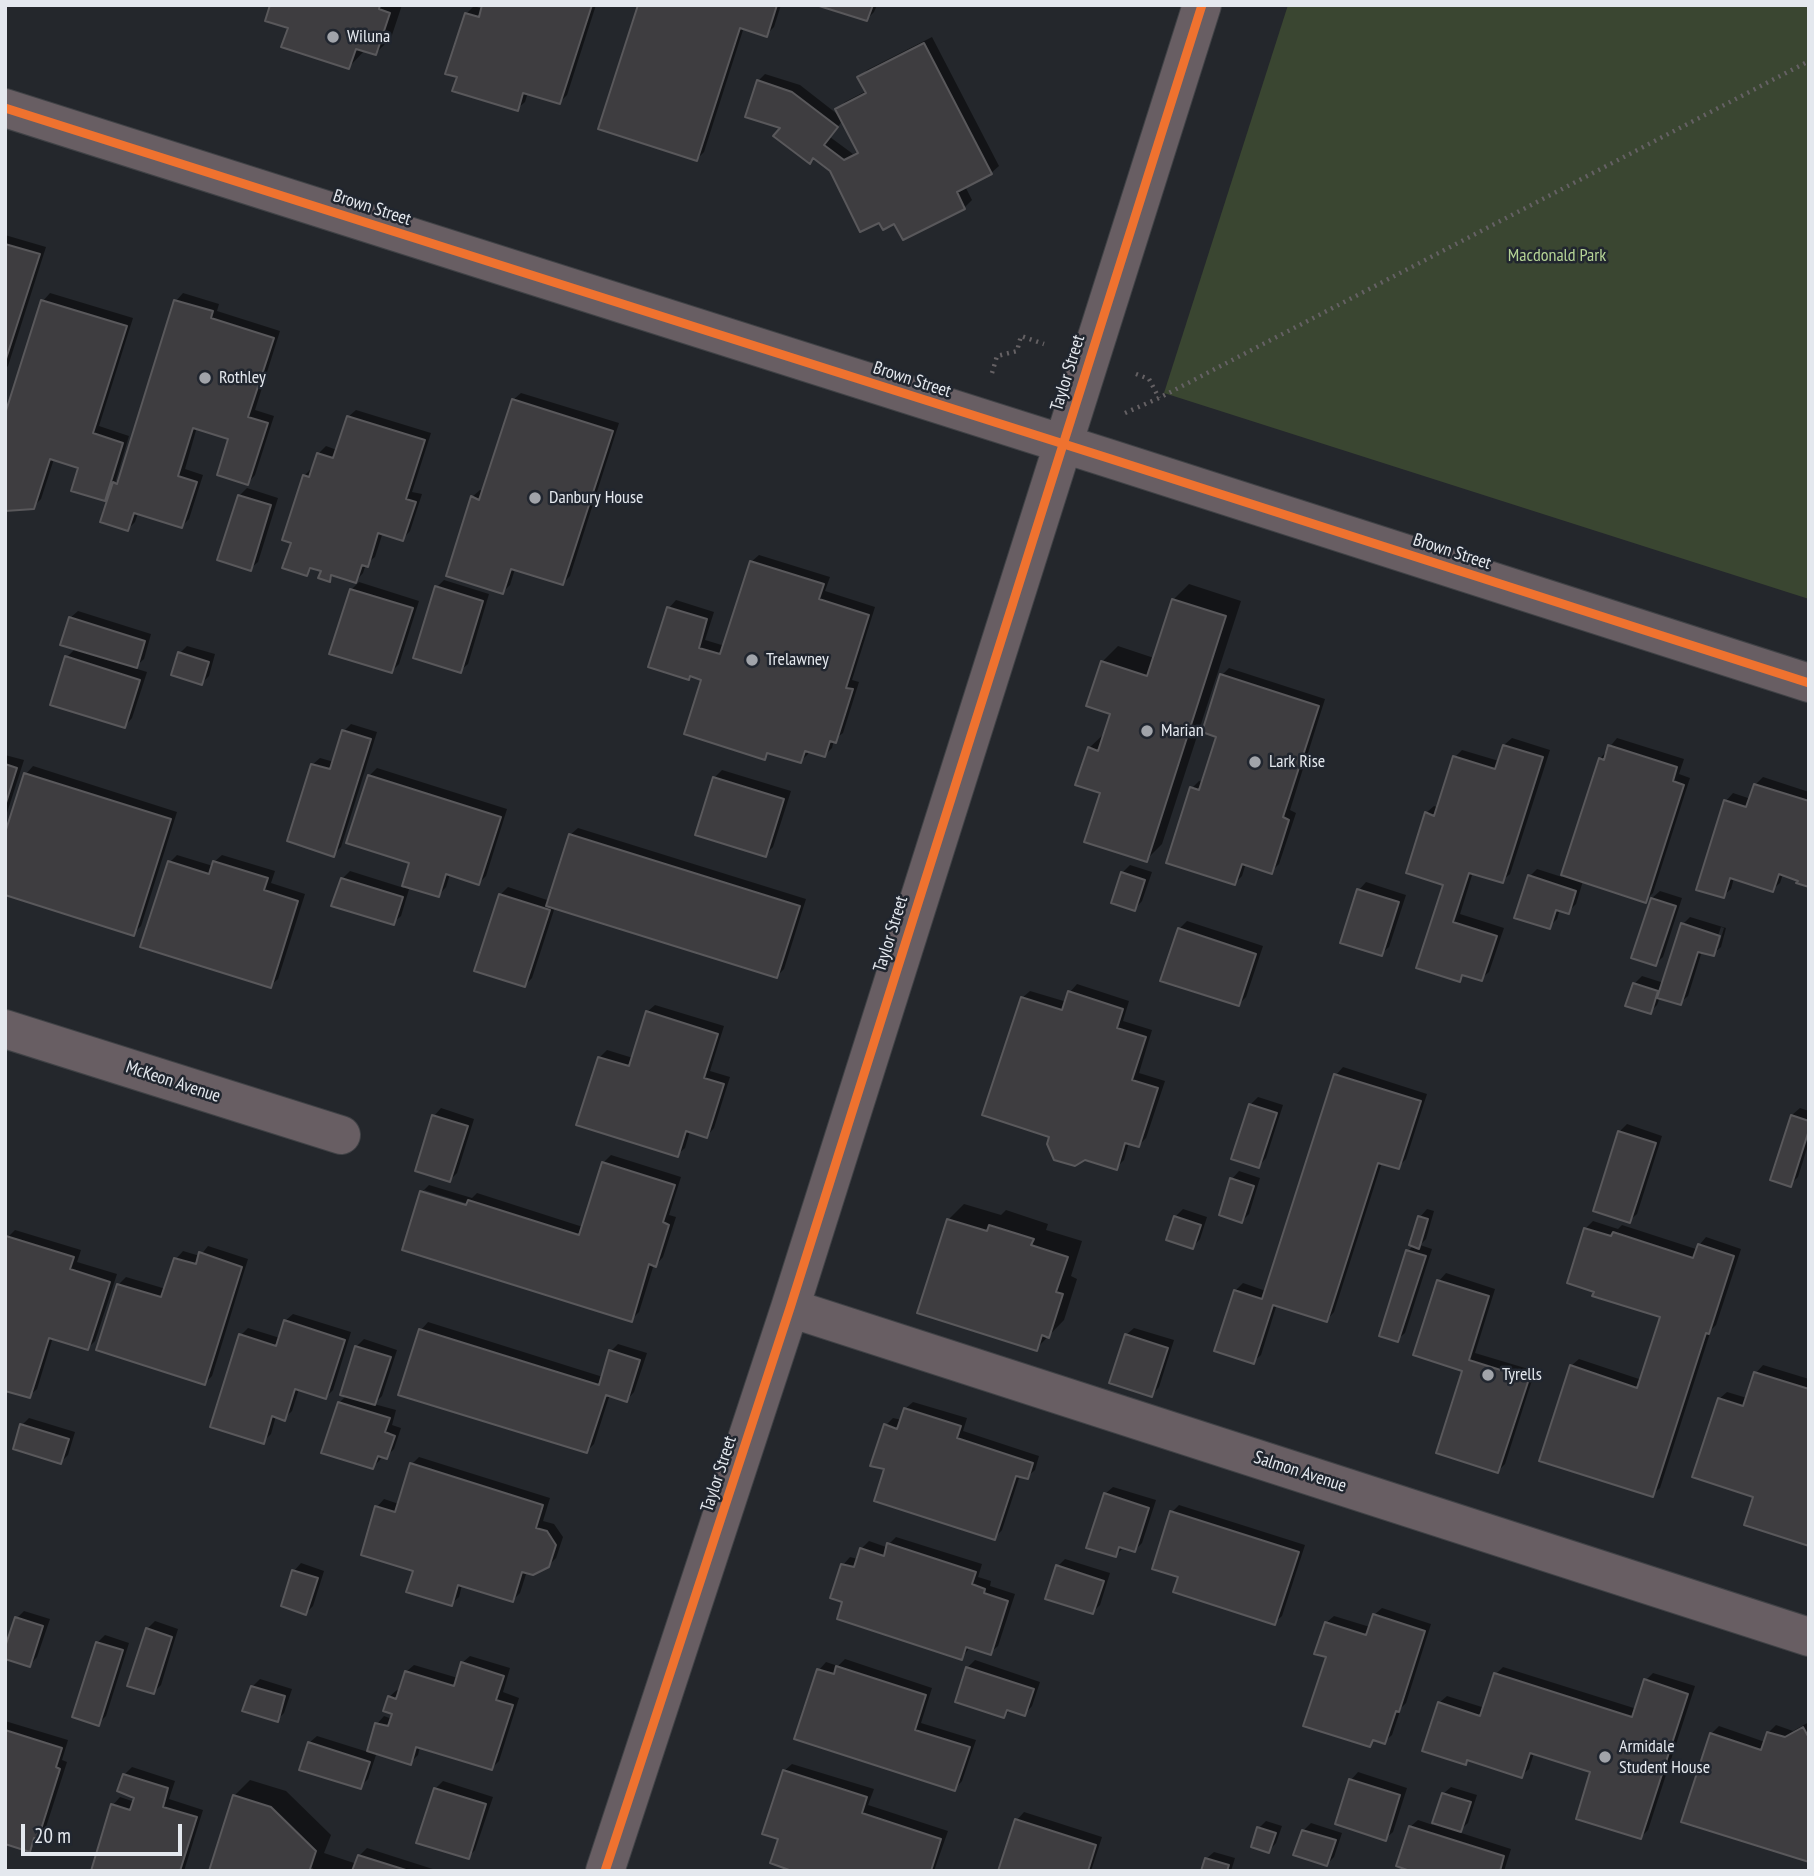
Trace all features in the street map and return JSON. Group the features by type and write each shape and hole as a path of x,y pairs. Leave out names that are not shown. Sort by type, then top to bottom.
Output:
{"street":[{"name":"Taylor Street","path":"605,1871 790,1308 1202,5"},
{"name":"Brown Street","path":"5,108 1809,683"},
{"name":"McKeon Avenue","path":"5,1029 341,1135"},
{"name":"Salmon Avenue","path":"790,1308 1809,1637"}],"path":[{"path":"1140,406 1809,61"},
{"path":"992,372 997,356 1017,351 1021,336 1044,344"},
{"path":"1137,374 1149,379 1159,398"}],"green space":[{"name":"Macdonald Park","path":"1288,5 1809,5 1809,599 1164,393"}],"building":[{"name":"Wiluna","path":"270,5 380,5 379,9 390,13 376,55 356,49 349,69 281,47 288,28 265,21"},
{"path":"482,5 592,5 560,104 523,93 518,111 452,91 457,77 445,74 465,13 479,17"},
{"path":"638,5 777,5 767,37 740,28 697,161 598,129"},
{"path":"816,5 873,5 867,21"},
{"path":"924,43 992,174 957,192 965,209 903,240 894,224 883,230 879,223 860,232 830,171 813,158 810,164 773,136 780,128 745,117 757,80 792,92 838,127 824,145 844,160 858,153 835,109 866,93 857,77"},
{"path":"5,244 40,254 5,362"},
{"path":"41,300 127,326 93,433 123,443 105,501 71,491 78,468 50,459 34,509 5,511 5,414"},
{"name":"Rothley","path":"174,300 213,311 211,318 274,338 248,417 268,423 248,485 217,475 228,439 193,428 178,476 197,482 182,528 134,513 128,531 100,522 113,482 117,484"},
{"name":"Danbury House","path":"512,399 613,431 563,585 511,569 503,594 446,576 471,496 479,500"},
{"path":"347,416 425,440 406,499 416,502 403,541 378,533 368,567 362,565 356,583 331,575 330,582 318,578 321,571 310,568 307,576 282,568 291,543 282,540 303,475 309,477 317,453 333,458"},
{"path":"238,495 271,505 251,571 217,560"},
{"name":"Trelawney","path":"750,561 824,584 819,599 869,615 846,688 853,689 836,743 830,741 825,757 805,751 801,763 767,753 765,760 684,734 701,680 690,676 689,680 648,667 667,607 707,619 699,648 720,654"},
{"path":"435,586 483,601 461,673 413,658"},
{"path":"350,589 413,608 392,673 329,654"},
{"name":"Marian","path":"1172,599 1226,616 1147,862 1084,842 1100,793 1075,785 1088,747 1098,751 1110,714 1086,706 1101,661 1147,676"},
{"path":"69,617 145,641 137,668 60,645"},
{"path":"178,652 209,662 202,685 171,675"},
{"path":"65,656 140,680 125,728 50,705"},
{"name":"Lark Rise","path":"1220,674 1319,706 1283,817 1289,820 1272,874 1242,864 1235,885 1166,863 1190,787 1199,790 1216,737 1202,732"},
{"path":"342,730 371,739 334,857 287,841 311,764 330,769"},
{"path":"1503,745 1543,757 1503,883 1469,873 1453,922 1497,936 1482,981 1462,975 1460,982 1416,968 1443,885 1406,873 1425,812 1434,816 1453,756 1495,769"},
{"path":"1608,745 1677,767 1673,781 1684,785 1646,903 1561,875 1599,758 1604,760"},
{"path":"5,764 17,768 5,806"},
{"path":"24,773 171,819 134,936 5,895 5,833"},
{"path":"368,775 501,817 479,885 446,874 439,897 402,886 409,863 346,843"},
{"path":"713,777 784,799 766,857 695,835"},
{"path":"1754,784 1809,801 1809,887 1779,874 1773,892 1730,878 1724,898 1696,890 1724,800 1746,807"},
{"path":"569,834 800,906 777,978 546,906"},
{"path":"168,861 209,874 213,861 268,878 264,890 298,901 271,988 140,947"},
{"path":"1121,872 1145,880 1135,911 1111,903"},
{"path":"1528,875 1576,891 1569,914 1556,910 1550,929 1514,918"},
{"path":"341,878 403,897 394,925 331,906"},
{"path":"1357,889 1399,902 1382,956 1340,943"},
{"path":"499,894 550,910 525,987 474,971"},
{"path":"1651,898 1676,906 1656,966 1631,958"},
{"path":"1681,923 1720,936 1714,956 1698,952 1681,1005 1657,998"},
{"path":"1178,928 1256,954 1239,1006 1160,981"},
{"path":"1633,983 1658,991 1651,1014 1625,1006"},
{"path":"1068,991 1123,1009 1117,1028 1146,1037 1132,1080 1158,1088 1139,1147 1125,1143 1117,1170 1085,1160 1075,1166 1054,1160 1047,1144 1049,1137 982,1115 1021,997 1062,1010"},
{"path":"646,1011 718,1034 704,1078 724,1084 707,1138 686,1131 678,1157 576,1125 598,1057 629,1066"},
{"path":"1334,1074 1421,1101 1399,1169 1378,1163 1327,1322 1273,1305 1254,1364 1214,1351 1234,1290 1262,1299"},
{"path":"1249,1104 1277,1113 1259,1168 1231,1159"},
{"path":"432,1115 468,1126 450,1182 415,1171"},
{"path":"1791,1115 1809,1121 1809,1130 1791,1187 1770,1180"},
{"path":"1618,1131 1656,1143 1630,1223 1593,1211"},
{"path":"602,1162 675,1185 663,1222 669,1225 656,1267 649,1264 632,1322 402,1250 420,1191 466,1205 468,1200 579,1235"},
{"path":"1230,1178 1254,1186 1242,1223 1219,1215"},
{"path":"1174,1216 1201,1225 1193,1249 1166,1240"},
{"path":"1418,1216 1428,1219 1419,1249 1409,1245"},
{"path":"947,1219 987,1231 989,1225 1034,1239 1031,1245 1068,1257 1056,1292 1063,1294 1049,1338 1042,1335 1037,1351 917,1313"},
{"path":"1584,1228 1611,1236 1613,1232 1693,1258 1698,1244 1734,1256 1653,1497 1539,1461 1570,1365 1637,1388 1660,1317 1592,1296 1594,1292 1567,1283"},
{"path":"6,1236 74,1257 70,1269 110,1282 88,1350 49,1338 30,1398 5,1391"},
{"path":"1406,1250 1426,1256 1398,1342 1379,1336"},
{"path":"199,1252 242,1267 205,1385 96,1350 117,1284 161,1297 174,1258 196,1264"},
{"name":"Tyrells","path":"1437,1280 1489,1296 1469,1360 1529,1379 1498,1473 1436,1453 1462,1371 1413,1355"},
{"path":"284,1320 345,1340 326,1399 295,1389 285,1421 272,1416 264,1444 210,1427 239,1334 276,1346"},
{"path":"419,1329 599,1385 609,1350 640,1360 627,1402 606,1395 587,1453 398,1395"},
{"path":"1125,1334 1168,1348 1152,1397 1109,1383"},
{"path":"355,1346 391,1357 375,1405 340,1395"},
{"path":"1754,1372 1809,1389 1809,1546 1744,1525 1753,1497 1692,1477 1718,1398 1743,1406"},
{"path":"338,1402 390,1418 385,1432 395,1436 387,1459 378,1456 373,1469 321,1453"},
{"path":"904,1408 961,1426 957,1438 1033,1463 1028,1479 1016,1476 995,1540 874,1501 884,1469 870,1466 884,1424 897,1429"},
{"path":"20,1424 69,1439 61,1464 13,1449"},
{"path":"410,1463 543,1505 536,1528 547,1531 556,1545 549,1567 533,1575 522,1572 513,1602 458,1585 452,1606 406,1592 413,1571 361,1555 375,1506 395,1512"},
{"path":"1104,1493 1149,1508 1135,1552 1119,1547 1116,1557 1086,1548"},
{"path":"1170,1511 1299,1552 1275,1625 1173,1592 1178,1577 1152,1569"},
{"path":"887,1543 976,1572 972,1584 985,1589 984,1593 1008,1601 991,1655 966,1647 962,1660 837,1619 842,1602 830,1598 841,1564 854,1567 860,1548 884,1556"},
{"path":"1056,1565 1104,1581 1093,1614 1045,1599"},
{"path":"292,1570 318,1578 306,1615 281,1606"},
{"path":"1373,1614 1425,1631 1399,1712 1396,1711 1385,1744 1373,1740 1370,1747 1303,1726 1326,1657 1314,1654 1325,1622 1366,1635"},
{"path":"15,1617 43,1626 30,1667 5,1659 5,1647"},
{"path":"146,1628 172,1637 154,1694 127,1686"},
{"path":"96,1642 123,1650 99,1726 72,1717"},
{"path":"461,1662 504,1676 496,1700 513,1705 492,1770 416,1747 411,1765 367,1751 375,1723 388,1726 392,1714 383,1711 388,1696 396,1699 405,1671 454,1686"},
{"path":"836,1666 926,1695 915,1730 970,1747 955,1791 794,1739 817,1669 834,1674"},
{"path":"966,1667 1034,1689 1025,1716 1007,1710 1004,1718 955,1702"},
{"name":"Armidale Student House","path":"1494,1673 1632,1717 1644,1679 1688,1694 1641,1839 1576,1819 1590,1772 1530,1753 1522,1778 1467,1760 1466,1765 1422,1751 1438,1702 1480,1716"},
{"path":"251,1686 285,1696 278,1722 242,1711"},
{"path":"1803,1727 1809,1738 1809,1862 1681,1822 1710,1733 1761,1750 1767,1732 1785,1737"},
{"path":"5,1730 62,1748 56,1767 60,1769 38,1839 34,1838 30,1852 5,1844"},
{"path":"308,1742 370,1762 361,1789 299,1770"},
{"path":"783,1770 867,1797 862,1813 941,1839 931,1871 792,1871 770,1863 778,1839 762,1834"},
{"path":"123,1774 168,1788 163,1807 197,1817 180,1871 91,1871 111,1804 130,1810 134,1798 117,1791"},
{"path":"1349,1779 1400,1795 1386,1841 1335,1824"},
{"path":"434,1788 486,1804 469,1859 416,1843"},
{"path":"1442,1793 1471,1802 1461,1832 1432,1823"},
{"path":"233,1795 271,1807 316,1851 310,1869 316,1871 209,1871"},
{"path":"1015,1819 1096,1845 1088,1871 998,1871"},
{"path":"1409,1826 1504,1856 1500,1871 1410,1871 1396,1866"},
{"path":"1257,1827 1276,1833 1269,1853 1251,1847"},
{"path":"1302,1830 1336,1840 1327,1866 1293,1855"},
{"path":"358,1855 409,1871 352,1871"},
{"path":"1205,1858 1229,1865 1227,1871 1201,1871"}],"cycle path":[{"path":"605,1871 790,1308 1202,5"},
{"path":"5,108 1809,683"}],"place":[{"name":"Wiluna","path":"333,37"},
{"name":"Rothley","path":"205,378"},
{"name":"Danbury House","path":"535,498"},
{"name":"Trelawney","path":"752,660"},
{"name":"Marian","path":"1147,731"},
{"name":"Lark Rise","path":"1255,762"},
{"name":"Tyrells","path":"1488,1375"},
{"name":"Armidale Student House","path":"1605,1757"}]}
